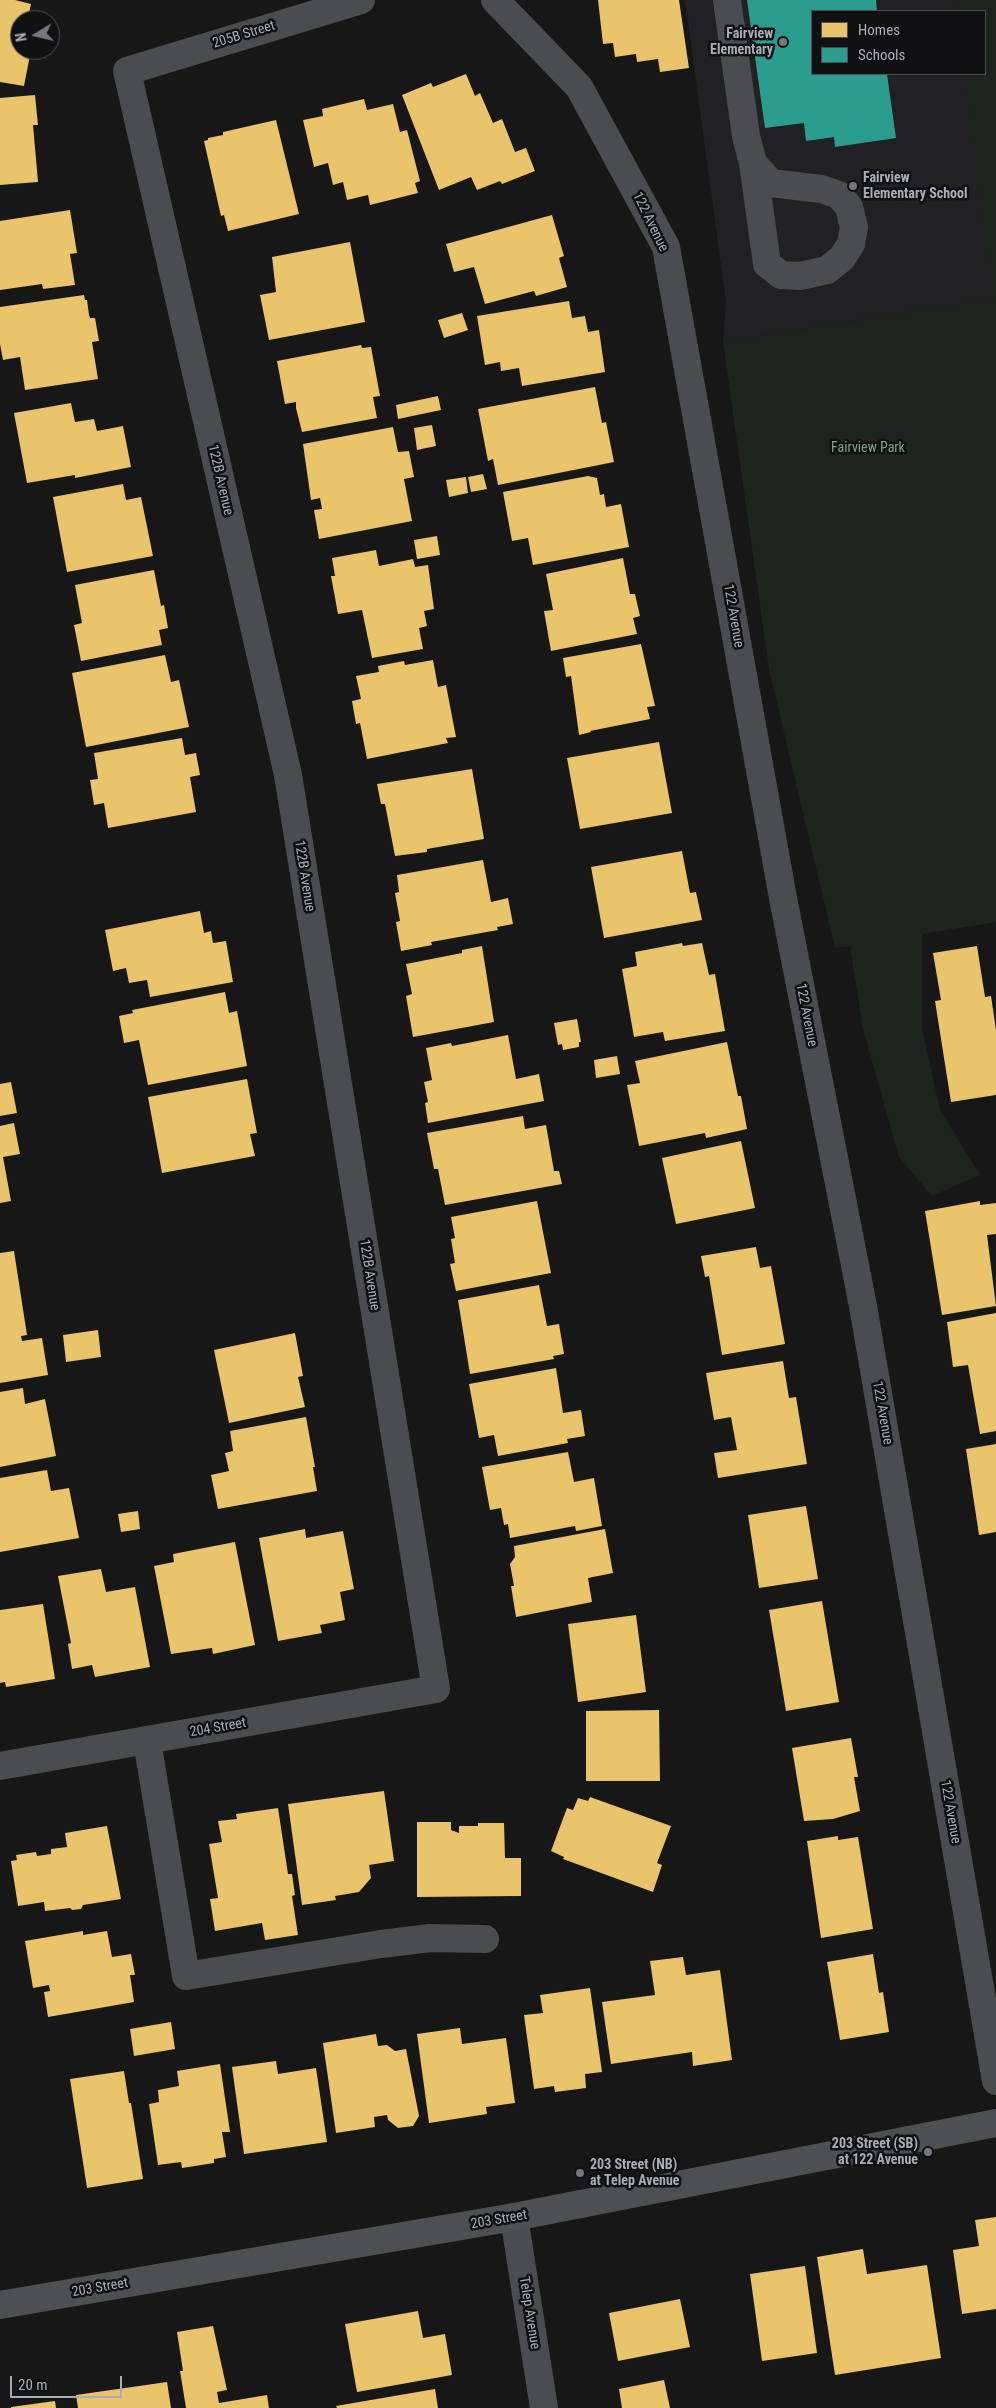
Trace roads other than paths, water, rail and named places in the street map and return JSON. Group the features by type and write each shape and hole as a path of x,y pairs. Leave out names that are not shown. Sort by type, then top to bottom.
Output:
{"main road":[{"name":"203 Street","path":"0,2305 514,2217 996,2123"}],"street":[{"name":"205B Street","path":"127,71 361,0"},
{"name":"122 Avenue","path":"495,0 579,87 666,247 784,898 863,1306 996,2081"},
{"path":"726,0 746,136 753,163 767,264 781,275 800,276 827,270 842,258 851,244 854,227 849,207 839,194 821,189 771,183 753,163"},
{"name":"122B Avenue","path":"127,71 288,775 436,1689"},
{"name":"204 Street","path":"0,1766 436,1689"},
{"path":"147,1741 186,1976 381,1944 430,1938 485,1939"},
{"name":"Telep Avenue","path":"514,2217 544,2408"}],"place":[{"name":"Fairview Elementary","path":"783,42"},
{"name":"Fairview Elementary School","path":"853,186"},
{"name":"203 Street (SB) at 122 Avenue","path":"928,2152"},
{"name":"203 Street (NB) at Telep Avenue","path":"580,2173"}],"park label":[{"name":"Fairview Park","path":"868,448"}]}
